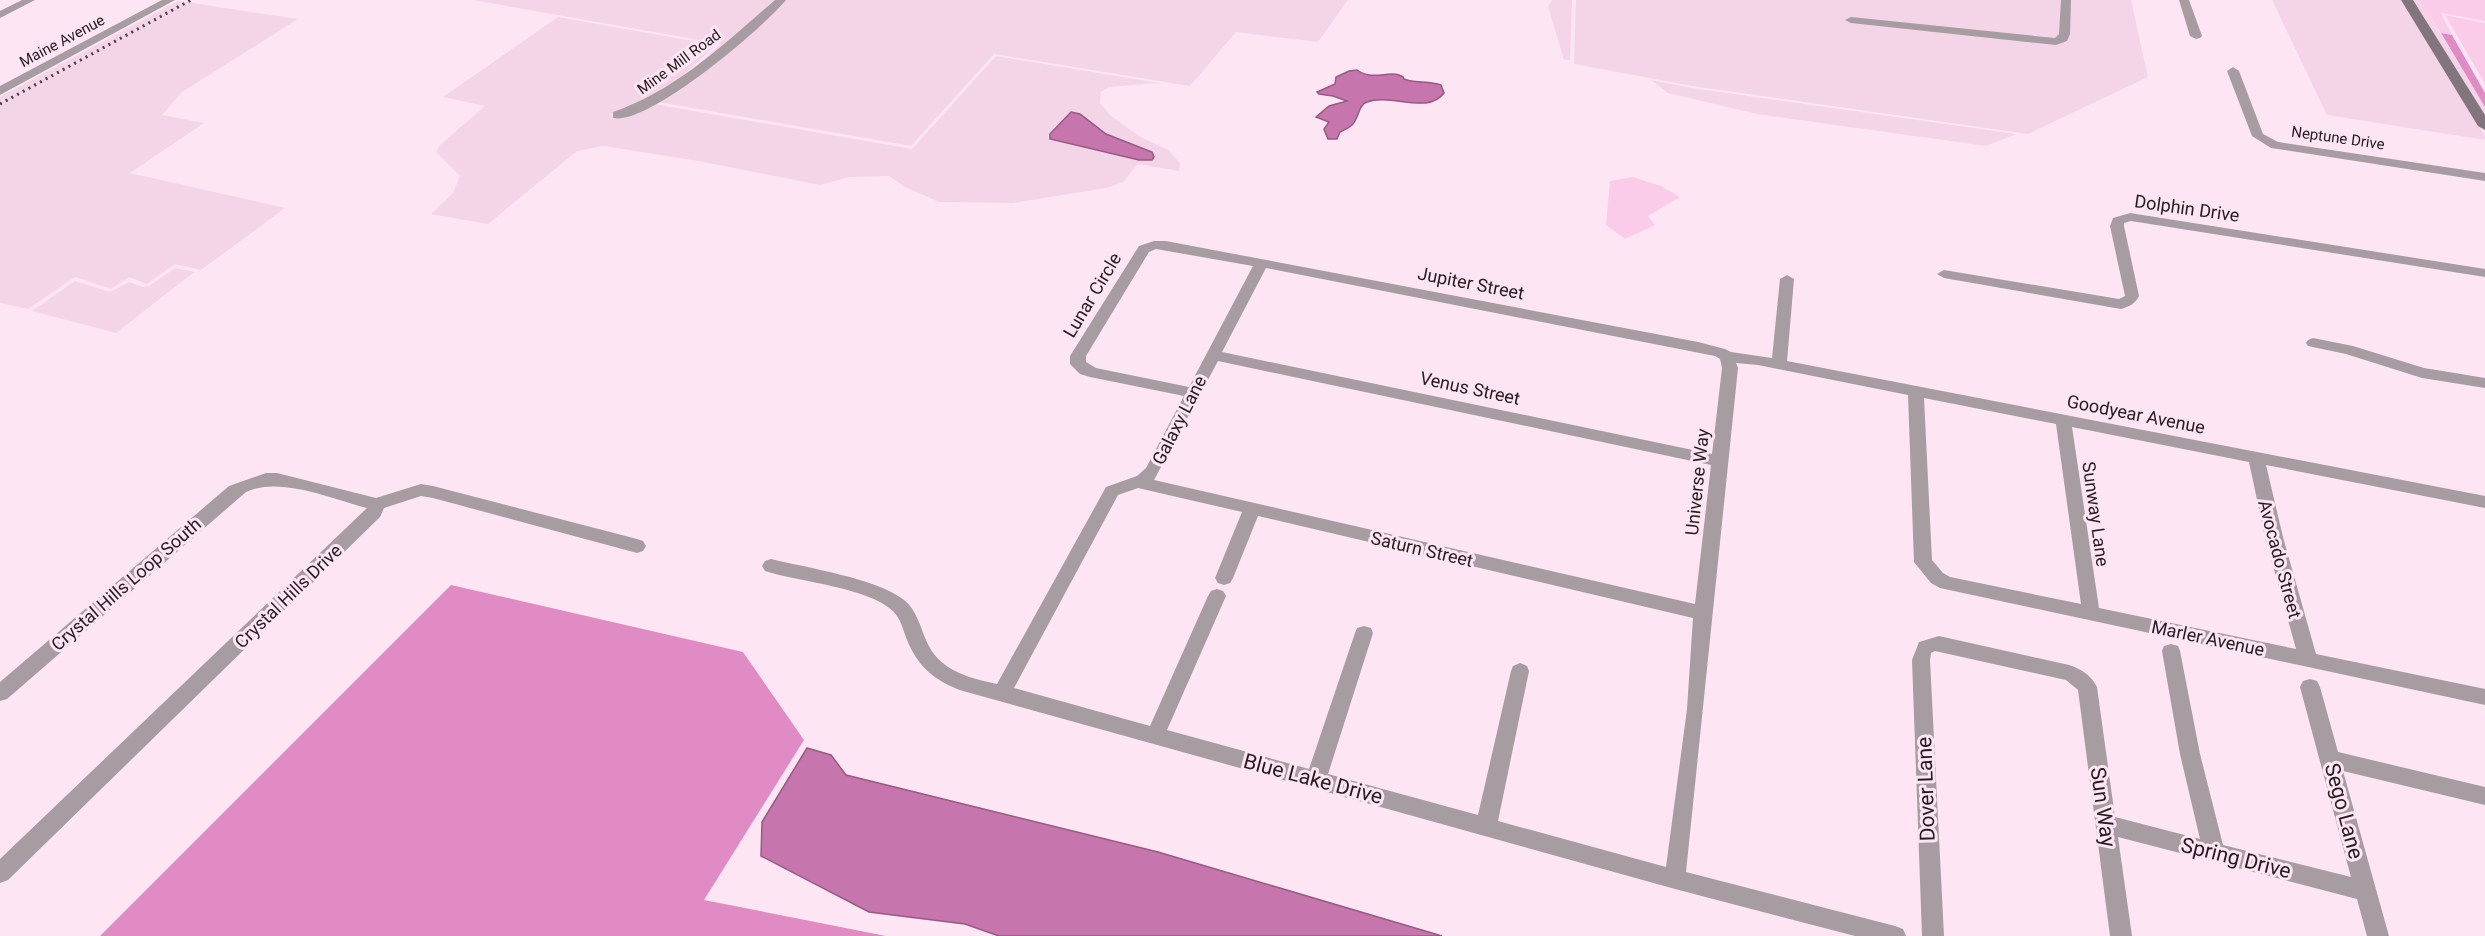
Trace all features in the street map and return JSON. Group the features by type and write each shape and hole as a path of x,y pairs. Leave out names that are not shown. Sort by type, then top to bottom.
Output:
{"street":[{"path":"0,15 30,0"},
{"name":"Maine Avenue","path":"0,91 170,0"},
{"name":"Mine Mill Road","path":"617,115 642,108 711,62 781,0"},
{"path":"1851,20 2056,42 2063,39 2065,34 2062,7 2066,0"},
{"path":"2184,0 2196,36"},
{"path":"2407,0 2485,126"},
{"name":"Neptune Drive","path":"2234,71 2258,136 2275,145 2485,177"},
{"name":"Dolphin Drive","path":"1944,274 2121,304 2130,300 2132,296 2117,226 2118,221 2122,218 2130,217 2485,273"},
{"name":"Jupiter Street","path":"1154,245 1262,262 1698,347 1720,352 1727,357 1779,364"},
{"name":"Lunar Circle","path":"1154,245 1144,249 1078,356 1078,364 1085,370 1095,373 1192,393"},
{"name":"Galaxy Lane","path":"1002,693 1112,490 1120,486 1142,483 1152,472 1262,262"},
{"path":"1779,364 1787,279"},
{"path":"2313,343 2348,349 2422,373 2485,383"},
{"name":"Venus Street","path":"1213,355 1719,461"},
{"name":"Universe Way","path":"1675,879 1730,368 1727,357"},
{"name":"Goodyear Avenue","path":"1779,364 2485,502"},
{"name":"Marler Avenue","path":"1916,391 1923,562 1933,575 1946,583 2485,697"},
{"name":"Sunway Lane","path":"2063,419 2091,613"},
{"name":"Avocado Street","path":"2256,457 2274,537 2308,659"},
{"name":"Crystal Hills Loop South","path":"0,693 235,490 255,481 277,479 376,504"},
{"name":"Saturn Street","path":"1142,483 1703,613"},
{"path":"376,504 403,494 427,491 637,546"},
{"name":"Crystal Hills Drive","path":"0,873 374,513 376,504"},
{"path":"1224,578 1252,509"},
{"name":"Blue Lake Drive","path":"771,566 874,592 897,603 911,620 918,644 929,663 945,677 1675,879 1895,936"},
{"path":"1155,736 1217,596"},
{"path":"1316,780 1364,633"},
{"name":"Sun Way","path":"1927,645 1939,643 2069,673 2081,680 2087,687 2121,936"},
{"name":"Dover Lane","path":"1927,645 1922,650 1921,660 1933,936"},
{"path":"2171,651 2190,754 2214,852"},
{"path":"1486,826 1520,670"},
{"name":"Sego Lane","path":"2310,687 2378,936"},
{"path":"2330,759 2485,795"},
{"name":"Spring Drive","path":"2105,824 2366,891"}],"shaded area":[{"path":"473,0 1348,0 1318,42 1236,32 1190,86 994,54 911,146 658,102 721,44"},
{"path":"1552,0 1572,0 1570,60 1564,60 1548,6"},
{"path":"1576,0 2131,0 2148,77 2028,134 1692,86 1574,64"},
{"path":"2272,0 2401,0 2485,136 2485,140 2327,115"},
{"path":"2412,0 2419,0 2423,5 2485,107 2485,116"},
{"path":"2419,0 2485,0 2485,21 2441,13 2452,35 2441,33"},
{"path":"178,1 298,19 182,92 162,115 204,123 130,173 285,208 201,270 175,264 147,284 129,277 111,289 75,277 28,309 0,303 0,97"},
{"path":"2445,15 2485,23 2485,84"},
{"path":"558,17 716,45 677,81 638,107 610,114 614,119 644,111 654,104 912,149 996,56 1159,83 1109,87 1101,92 1100,103 1111,116 1139,136 1168,150 1180,163 1179,171 1138,164 1123,182 1107,188 1013,203 939,202 905,187 889,176 850,177 820,185 704,162 604,146 577,151 488,224 431,214 453,193 460,176 436,152 440,145 485,106 443,97","holes":["1102,132 1152,152 1120,156 1050,139"]},
{"path":"2441,33 2452,35 2485,93 2485,107"},
{"path":"1357,70 1369,75 1394,74 1407,80 1441,85 1444,93 1429,102 1377,100 1367,102 1362,106 1352,125 1340,132 1337,139 1328,139 1324,129 1329,122 1316,117 1329,106 1347,101 1317,92 1335,84 1336,77"},
{"path":"1651,80 1692,88 2016,134 1986,146 1757,114 1668,93"},
{"path":"1071,112 1080,114 1106,134 1152,152 1154,157 1152,160 1139,160 1050,139 1050,134"},
{"path":"1633,177 1661,186 1680,197 1648,216 1655,225 1625,239 1606,225 1610,181"},
{"path":"175,268 194,272 116,333 32,311 75,281 110,292 129,282 143,287 149,286"},
{"path":"451,585 743,652 804,740 704,900 886,936 100,936"},
{"path":"807,748 831,755 846,775 1158,852 1442,936 999,936 965,924 869,912 761,856 762,822"}],"railway":[{"path":"0,104 191,0"}]}
